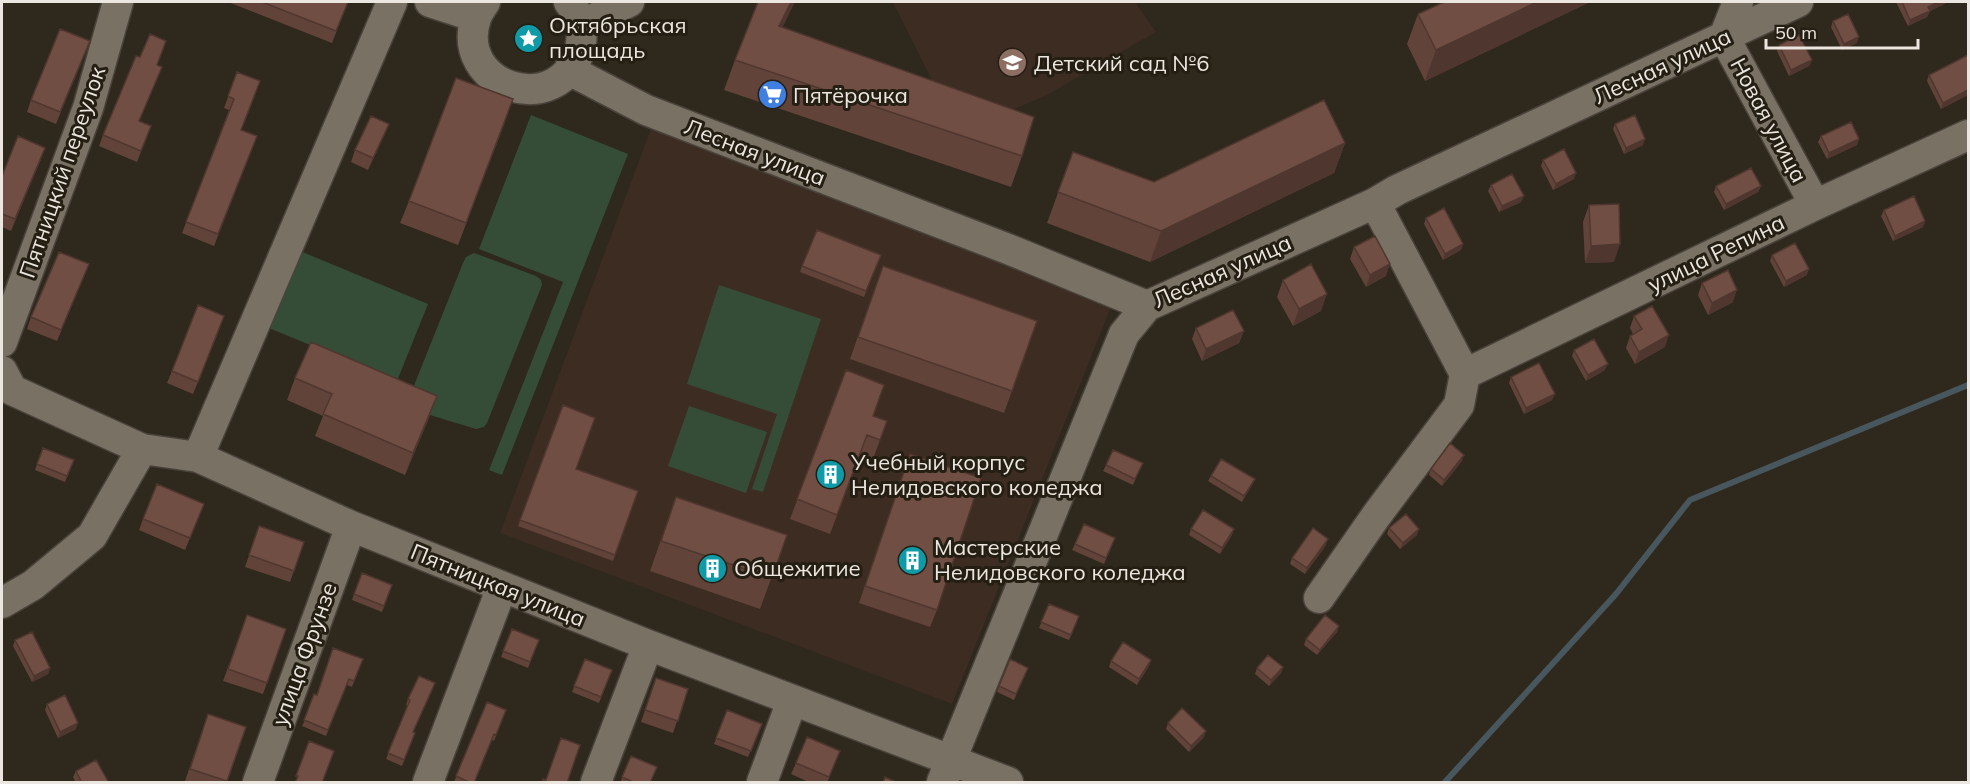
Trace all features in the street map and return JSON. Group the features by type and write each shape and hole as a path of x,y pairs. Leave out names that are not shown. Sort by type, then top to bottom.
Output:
{"street":[{"name":"Пятницкий переулок","path":"2,342 88,108 118,2"},
{"path":"198,456 392,2"},
{"path":"430,2 480,9 473,35 476,53 484,69 498,81 515,89 533,90 551,85 569,70 576,60 581,43 575,13 621,5"},
{"name":"Новая улица","path":"1738,2 1724,37 1815,206"},
{"name":"Лесная улица","path":"569,70 646,110 1008,249 1147,306 1374,203 1397,190 1798,2"},
{"name":"улица Репина","path":"1465,374 1968,135"},
{"path":"1319,598 1376,516 1459,405 1465,374 1374,203"},
{"path":"946,772 1124,334 1147,306"},
{"name":"Пятницкая улица","path":"2,369 12,390 142,449 198,456 351,526 792,701 946,772 1008,783"},
{"path":"2,603 33,585 92,536 142,449"},
{"name":"улица Фрунзе","path":"258,783 351,526"},
{"path":"428,783 502,587"},
{"path":"596,783 648,645"},
{"path":"762,783 792,701"}],"shaded area":[{"name":"Детский сад №6","path":"893,2 1135,2 1156,32 1047,95 1000,115 939,94"},
{"path":"652,126 1115,297 952,704 500,533"}],"green space":[{"path":"531,115 628,154 502,475 489,470 563,282 479,249"},
{"path":"300,251 428,304 397,381 269,328"},
{"path":"474,253 536,276 541,280 542,285 487,423 484,427 476,429 420,412 411,393 463,263 466,257"},
{"path":"719,285 821,319 763,492 752,489 777,414 687,384"},
{"path":"689,406 767,432 746,493 668,466"}],"building":[{"path":"262,2 348,2 336,31"},
{"path":"758,2 791,2 779,26 1034,117 1022,156 735,60"},
{"path":"1444,2 1537,2 1436,50 1418,14"},
{"path":"1902,2 1938,2 1928,7 1930,11 1910,20"},
{"path":"1848,14 1859,37 1844,44 1833,21"},
{"path":"60,29 90,41 60,112 31,100"},
{"path":"150,34 166,41 157,65 162,67 139,121 151,126 141,151 103,135 136,56 140,57"},
{"path":"1799,35 1812,60 1791,70 1779,45"},
{"path":"1968,55 1968,90 1943,103 1929,75"},
{"path":"237,72 260,81 241,130 257,136 218,234 186,222 234,99 228,96"},
{"path":"456,78 513,99 466,223 409,201"},
{"path":"1324,100 1345,143 1161,231 1058,192 1073,152 1154,182"},
{"path":"1635,115 1645,139 1626,148 1615,124"},
{"path":"371,116 389,124 373,158 355,150"},
{"path":"1851,122 1859,139 1829,153 1821,136"},
{"path":"18,136 45,148 15,219 2,214 2,176"},
{"path":"1564,149 1576,173 1556,184 1543,160"},
{"path":"1751,168 1761,186 1726,204 1716,186"},
{"path":"1512,174 1524,196 1502,206 1491,185"},
{"path":"1914,196 1925,221 1895,236 1884,210"},
{"path":"1619,204 1620,244 1591,246 1589,205"},
{"path":"1444,208 1463,244 1445,254 1426,218"},
{"path":"817,230 881,255 866,291 802,266"},
{"path":"1375,236 1390,264 1370,275 1354,247"},
{"path":"1795,243 1809,269 1786,281 1772,255"},
{"path":"59,252 89,264 61,330 31,317"},
{"path":"1311,264 1327,294 1299,309 1283,280"},
{"path":"883,266 1037,321 1012,391 858,337"},
{"path":"1728,270 1737,290 1712,303 1702,283"},
{"path":"198,305 224,316 198,382 172,371"},
{"path":"1652,306 1669,335 1639,352 1630,336 1642,329 1634,316"},
{"path":"1233,310 1244,331 1206,349 1196,328"},
{"path":"1594,339 1608,364 1588,375 1574,350"},
{"path":"311,342 437,396 413,453 323,414 332,394 295,378"},
{"path":"1539,363 1555,394 1526,408 1511,377"},
{"name":"Учебный корпус Нелидовского коледжа","path":"846,370 884,385 873,416 887,421 880,440 867,435 837,515 797,499"},
{"path":"563,405 595,418 576,469 638,491 615,555 520,520"},
{"path":"1450,443 1464,455 1444,480 1431,469"},
{"path":"43,448 74,460 67,476 37,464"},
{"path":"1113,450 1143,463 1135,479 1106,465"},
{"name":"Мастерские Нелидовского коледжа","path":"910,454 981,478 937,610 865,586"},
{"path":"1221,459 1255,479 1244,496 1211,476"},
{"path":"157,484 204,504 190,538 143,519"},
{"path":"676,497 787,535 772,578 661,541"},
{"path":"1203,510 1234,529 1222,548 1191,529"},
{"path":"1406,514 1419,529 1403,543 1389,528"},
{"path":"1084,524 1115,538 1106,558 1075,544"},
{"path":"259,526 304,542 294,571 249,555"},
{"path":"1313,528 1328,539 1307,568 1292,558"},
{"path":"362,573 392,585 384,606 354,594"},
{"path":"1049,604 1079,616 1071,635 1041,622"},
{"path":"247,615 286,629 267,683 228,669"},
{"path":"1325,615 1339,626 1320,650 1306,639"},
{"path":"512,629 539,640 530,662 503,651"},
{"path":"32,632 50,668 34,676 15,640"},
{"path":"1123,642 1151,660 1139,679 1111,661"},
{"path":"333,648 363,659 354,681 349,679 328,730 304,720 314,694 317,695"},
{"path":"1268,655 1283,667 1271,680 1257,668"},
{"path":"585,659 612,670 601,697 574,686"},
{"path":"1010,659 1028,668 1016,694 999,686"},
{"path":"419,676 435,683 413,732 415,733 404,760 388,753"},
{"path":"656,678 688,689 678,721 645,710"},
{"path":"65,695 78,723 60,732 47,704"},
{"path":"487,702 506,710 474,783 471,783 456,776"},
{"path":"1182,708 1206,731 1191,746 1168,723"},
{"path":"727,710 762,724 751,751 716,738"},
{"path":"208,714 246,727 227,781 190,769"},
{"path":"807,737 840,751 829,777 796,763"},
{"path":"561,738 580,745 567,783 542,783 543,779 546,780"},
{"path":"309,741 334,751 322,783 295,783 298,776 296,776"},
{"path":"631,756 657,767 650,783 635,783 622,777"},
{"path":"96,760 109,783 82,783 76,771"},
{"path":"885,777 898,783 883,783"}],"waterway":[{"path":"1445,782 1616,594 1690,500 1968,385"}],"place":[{"name":"Октябрьская площадь","path":"528,38"},
{"name":"Детский сад №6","path":"1013,63"},
{"name":"Пятёрочка","path":"772,95"},
{"name":"Учебный корпус Нелидовского коледжа","path":"830,475"},
{"name":"Мастерские Нелидовского коледжа","path":"913,560"},
{"name":"Общежитие","path":"713,568"}]}
